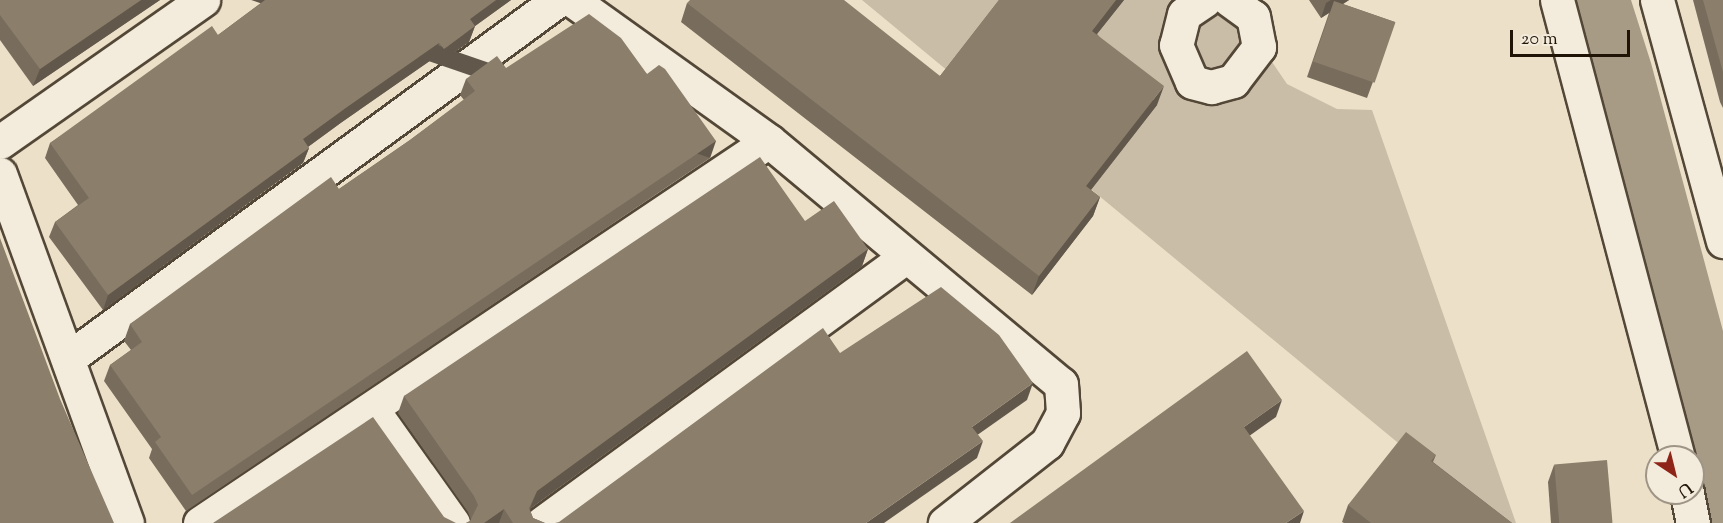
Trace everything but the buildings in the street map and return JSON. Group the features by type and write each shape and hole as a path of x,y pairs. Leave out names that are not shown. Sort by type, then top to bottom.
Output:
{"street":[{"path":"0,142 203,0"},
{"path":"70,357 558,0"},
{"path":"572,0 769,141 1061,384 1063,413 1047,443 945,523"},
{"path":"1205,0 1184,14 1176,45 1192,82 1211,87 1233,81 1259,47 1253,17 1230,0"},
{"path":"1557,0 1675,445"},
{"path":"1657,0 1723,241"},
{"path":"200,523 769,141"},
{"path":"0,174 70,357 127,523"},
{"path":"542,523 905,256"},
{"path":"372,409 453,523"},
{"path":"1689,505 1693,523"}],"shaded area":[{"path":"862,0 1230,0 1287,84 1337,109 1372,110 1516,523 1495,523"},
{"path":"1566,0 1631,0 1651,63 1723,331 1723,523 1702,523 1698,505 1705,505 1705,445 1690,445"}]}
